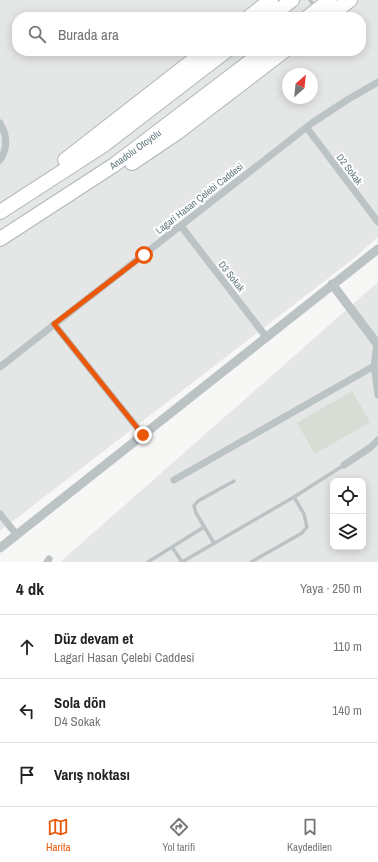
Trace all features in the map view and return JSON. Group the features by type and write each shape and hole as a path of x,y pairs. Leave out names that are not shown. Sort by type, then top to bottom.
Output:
{"highway":[{"path":"255,12 270,0"},
{"path":"276,12 292,0"},
{"path":"316,11 330,0"},
{"path":"316,11 350,0"},
{"path":"0,208 110,126 199,56"},
{"path":"0,212 105,144 219,56"},
{"name":"Anadolu Otoyolu","path":"0,239 114,165 174,121 258,56"},
{"path":"66,197 130,165 178,132 277,56"}],"street":[{"name":"Lagari Hasan Çelebi Caddesi","path":"0,367 307,128 347,100 378,82"},
{"path":"0,123 6,140 5,151 0,160"},
{"name":"D2 Sokak","path":"307,128 378,222"},
{"name":"D3 Sokak","path":"181,226 267,338"},
{"path":"0,548 16,534 40,518 267,338 332,284 378,249"},
{"path":"332,284 378,344 374,366 378,395"},
{"path":"54,324 143,435"},
{"path":"174,480 374,366"},
{"path":"344,465 371,447 378,440"},
{"path":"0,514 16,534"}],"lane":[{"path":"172,547 182,562 294,497 344,465"},
{"path":"214,544 196,514 194,506 198,501 234,481"},
{"path":"251,562 302,533 306,527 304,514 294,497"},
{"path":"148,562 204,527"}],"shaded area":[{"path":"0,0 378,0 378,237 353,259 0,531"},
{"path":"378,282 378,562 60,562"},
{"path":"352,391 370,422 315,454 297,423"}],"route":[{"path":"143,435 54,324 144,255"}]}
